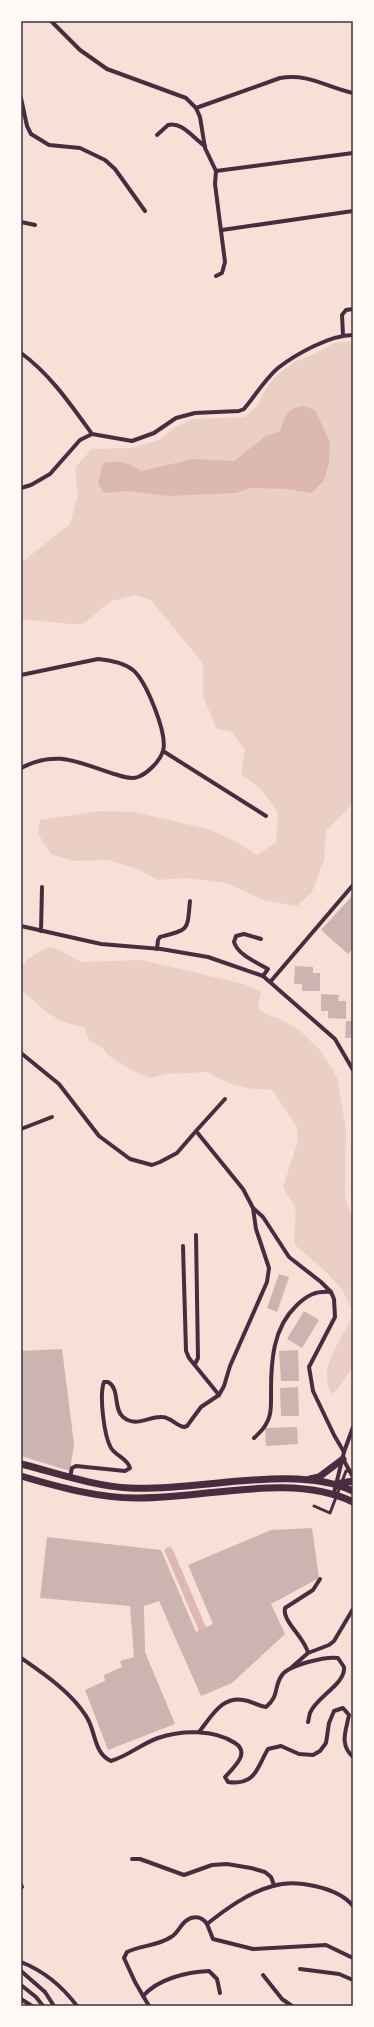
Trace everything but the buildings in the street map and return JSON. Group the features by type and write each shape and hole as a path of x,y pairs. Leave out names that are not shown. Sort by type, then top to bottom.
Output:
{"main road":[{"path":"306,1480 320,1477 344,1455"},
{"path":"21,1464 102,1485 131,1488 197,1486 278,1478 336,1484 353,1491"},
{"path":"21,1476 74,1490 136,1498 279,1487 334,1493 353,1502"},
{"path":"311,1490 328,1488 336,1484 353,1481"}],"street":[{"path":"51,21 80,50 107,70 186,98 196,108 200,117 204,146 216,171 215,184 224,250 224,270 216,276"},
{"path":"196,108 280,78 293,76 311,78 353,93"},
{"path":"21,98 27,126 32,134 49,145 80,148 104,160 115,169 146,211"},
{"path":"157,135 168,125 175,124 182,127 204,146"},
{"path":"216,171 353,153"},
{"path":"222,230 353,211"},
{"path":"21,222 35,225"},
{"path":"343,335 342,315 346,310 353,308"},
{"path":"21,488 31,485 50,474 80,440 92,434 132,441 154,433 176,418 195,413 239,411 244,409 277,369 332,338 343,335 353,335"},
{"path":"21,352 42,371 92,434"},
{"path":"21,675 98,659 108,660 132,669 139,676 156,713 163,735 163,751 152,768 145,773 131,778 88,763 58,757 48,758 21,768"},
{"path":"163,751 266,816"},
{"path":"271,980 353,886"},
{"path":"41,931 42,887"},
{"path":"157,949 160,937 184,931 187,927 190,901"},
{"path":"21,926 101,944 157,949 208,957 263,976 271,980 335,1039 353,1070"},
{"path":"261,939 244,934 236,936 234,942 235,947 242,954 268,969 263,976"},
{"path":"21,1054 59,1084 98,1136 130,1160 152,1165 177,1153 225,1099"},
{"path":"21,1129 52,1117"},
{"path":"196,1131 243,1189 253,1208 263,1217 289,1257 321,1282 331,1292 334,1303 334,1317 309,1367 313,1391 353,1477"},
{"path":"70,1477 72,1468 76,1466 125,1472 130,1468 129,1464 110,1447 106,1434 103,1407 104,1382 108,1382 113,1387 119,1413 134,1422 162,1417 184,1427 187,1426 201,1407 219,1395 224,1386 230,1366 267,1282 269,1268 252,1214 253,1208"},
{"path":"195,1364 198,1358 196,1235"},
{"path":"183,1246 186,1351 189,1358 219,1395"},
{"path":"254,1438 266,1424 271,1408 271,1368 274,1341 288,1313 306,1296 315,1292 331,1292"},
{"path":"334,1493 353,1427"},
{"path":"314,1506 330,1513 346,1471 353,1471"},
{"path":"308,1653 306,1645 290,1624 284,1612 285,1608 313,1590 320,1579"},
{"path":"199,1732 217,1708 228,1700 247,1700 266,1707 274,1700 278,1684 283,1674 308,1653 329,1645 334,1641 353,1609"},
{"path":"292,1667 332,1657 338,1658 344,1667 342,1676 310,1712 308,1722"},
{"path":"21,1658 40,1671 85,1713 101,1754 111,1761 118,1759 158,1738 199,1732 229,1739 240,1745 242,1753 240,1760 224,1776 228,1782 244,1782 260,1768 268,1749 281,1746 299,1754 313,1755 320,1751 326,1743 328,1723 334,1711 343,1708 349,1715 344,1742 348,1752 353,1757"},
{"path":"132,1859 140,1859 184,1874 212,1865 227,1864 251,1868 265,1872 271,1877 274,1885"},
{"path":"207,1924 243,1900 274,1885 308,1885 323,1887 340,1895 353,1906"},
{"path":"149,2006 124,1958 126,1952 169,1939 189,1918 197,1917 204,1920 213,1939 226,1943 253,1949 326,1945 353,1958"},
{"path":"21,1962 47,1975 67,1993 77,2006"},
{"path":"300,1969 339,1974 353,1980"},
{"path":"21,1971 45,1992 54,2006"},
{"path":"143,1996 148,1989 160,1983 180,1976 209,1971 217,1979 220,1993"},
{"path":"263,1974 282,1999 292,2006"},
{"path":"21,1985 36,1997 43,2006"},
{"path":"21,1999 32,2006"}],"shaded area":[{"path":"353,341 353,803 326,831 324,860 312,892 297,906 263,900 227,883 186,878 158,880 135,868 108,860 74,861 51,854 38,834 40,820 98,811 134,812 208,829 235,841 257,855 276,842 278,812 260,788 241,774 245,750 232,732 216,728 203,696 203,664 151,600 135,595 111,601 82,625 21,619 21,563 70,524 78,496 75,467 92,449 131,448 159,440 174,428 193,419 245,417 259,404 264,392 275,377 294,362 315,354 333,343"},
{"path":"303,406 315,410 330,442 329,463 324,480 312,493 286,489 250,488 236,493 168,496 127,491 104,493 98,483 103,463 108,462 123,462 141,471 193,459 234,461 266,436 280,431 287,414 293,409"},
{"path":"47,947 57,949 81,962 142,960 244,984 261,992 258,1008 269,1016 279,1018 299,1030 320,1050 337,1077 346,1130 345,1195 353,1223 353,1313 343,1291 324,1270 295,1245 295,1207 283,1187 298,1141 297,1127 272,1090 238,1086 215,1077 208,1072 167,1074 150,1078 133,1071 109,1056 102,1048 89,1040 84,1027 66,1023 56,1018 46,1012 21,991 21,964 24,964 28,959"},
{"path":"353,1313 353,1368 337,1390 332,1394 328,1384 327,1373 329,1363"}],"waterway":[{"path":"169,1551 202,1628"}]}
